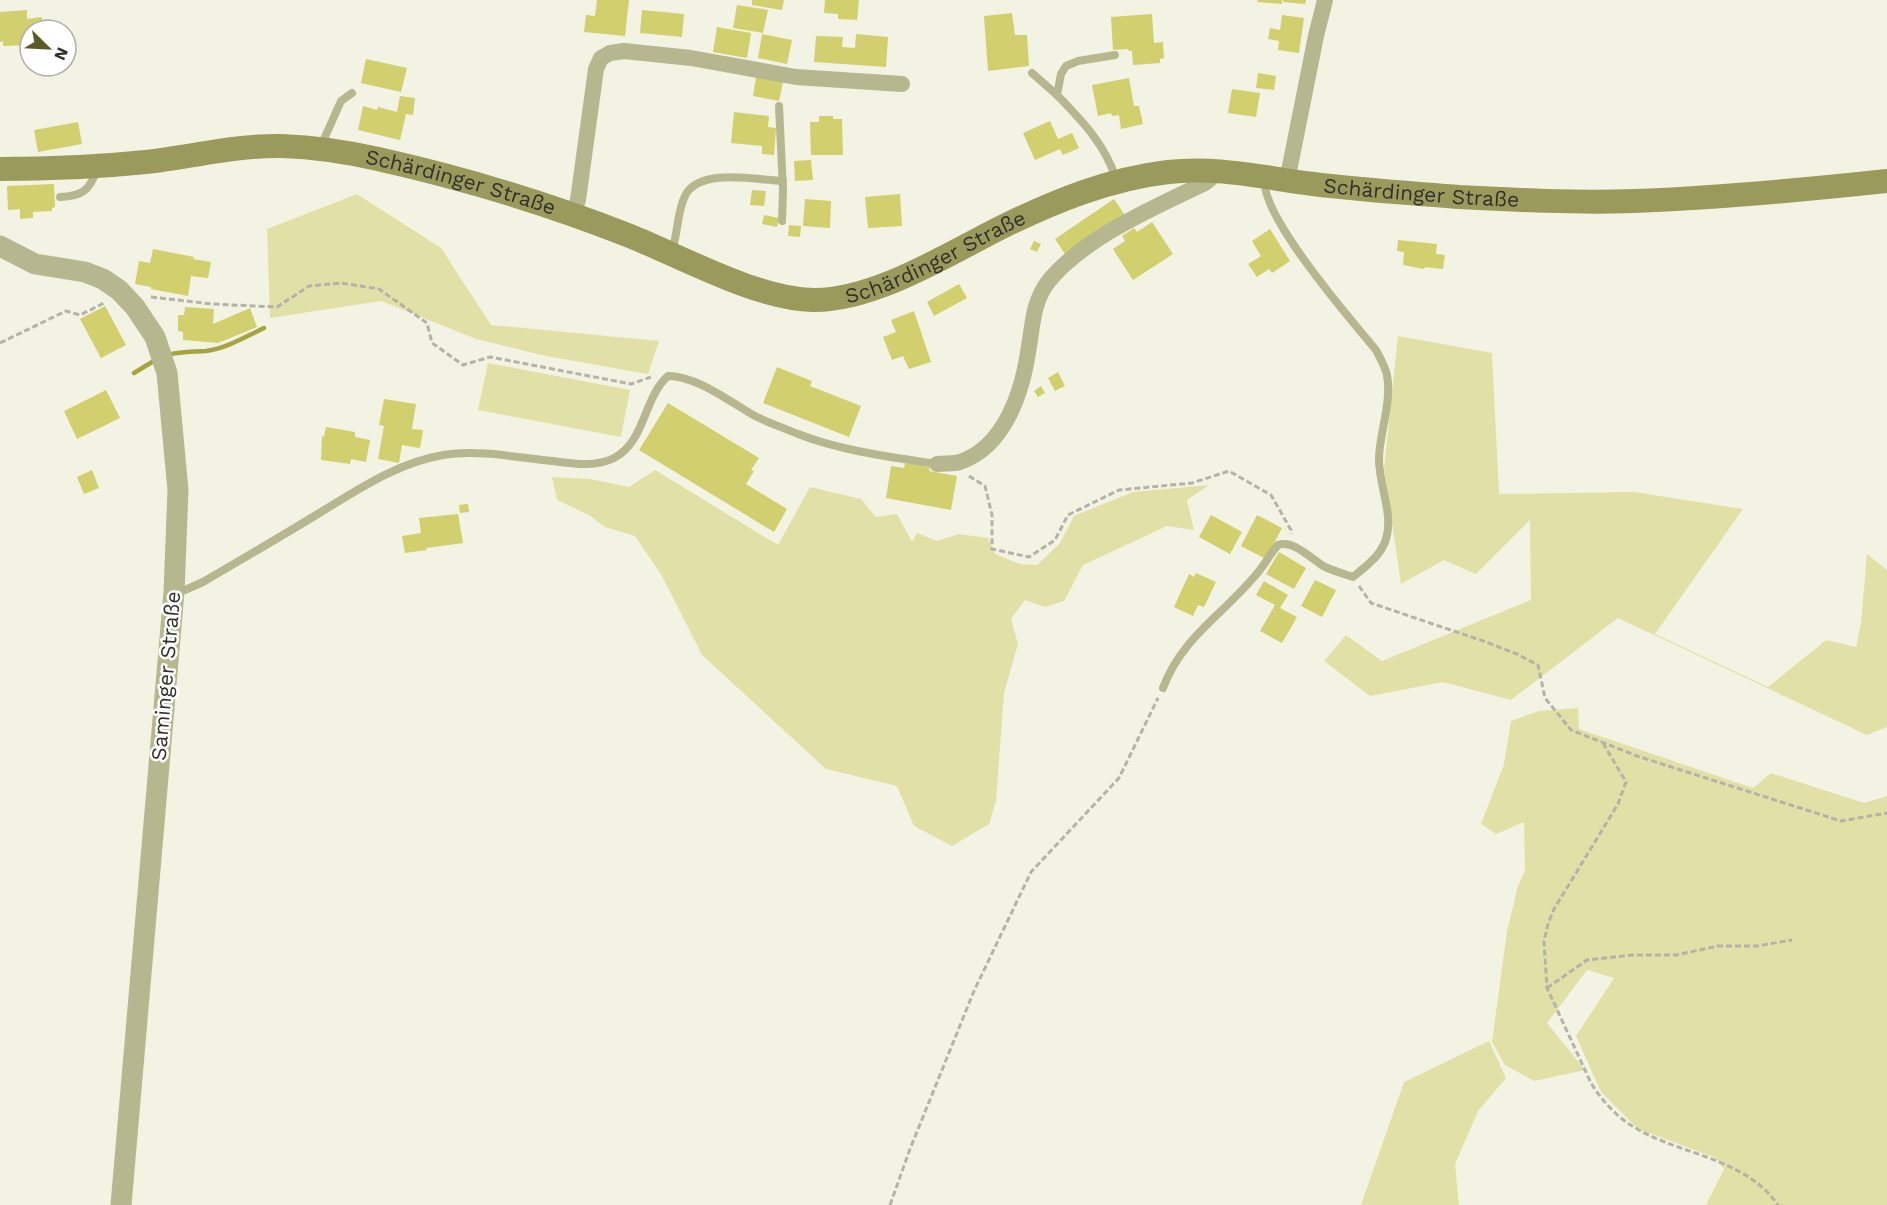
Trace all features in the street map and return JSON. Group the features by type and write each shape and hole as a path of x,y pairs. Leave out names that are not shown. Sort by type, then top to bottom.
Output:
{"main road":[{"name":"Schärdinger Straße","path":"0,169 148,162 245,148 280,146 320,149 375,158 458,179 573,215 748,286 780,296 807,300 836,299 887,283 1061,199 1117,182 1161,172 1214,170 1351,189 1568,202 1705,196 1887,181"}],"street":[{"path":"1277,179 1325,0"},
{"path":"573,215 578,200 596,69 601,58 610,53 635,52 691,58 796,76 902,84"},
{"path":"937,464 958,462 975,455 991,442 1003,426 1013,406 1024,373 1034,311 1039,296 1049,281 1085,249 1136,217 1205,183 1210,179 1214,170"},
{"name":"Saminger Straße","path":"0,246 35,264 85,272 103,279 122,294 146,321 159,346 167,373 178,490 174,592 121,1205"}],"lane":[{"path":"1057,94 1061,74 1066,66 1078,61 1115,55"},
{"path":"1032,73 1057,94 1091,130 1110,161 1117,182"},
{"path":"320,149 341,101 352,93"},
{"path":"779,106 783,182 782,221"},
{"path":"0,161 0,169"},
{"path":"60,197 81,194 93,182 98,166"},
{"path":"671,253 676,240 681,207 686,194 693,186 709,178 783,182"},
{"path":"1163,688 1168,674 1186,645 1254,578 1278,545 1290,544 1324,566 1353,577 1372,562 1380,552 1388,531 1379,459 1388,393 1387,376 1376,350 1315,275 1267,198 1264,185 1277,179"},
{"path":"174,592 203,582 383,475 426,459 445,455 477,454 584,464 605,462 625,450 637,434 661,383 668,376 680,376 696,383 758,417 801,435 850,450 937,464"}],"path":[{"path":"0,343 66,311 80,315 122,294 212,304 277,307 309,286 341,283 379,289 427,323 432,343 463,365 490,357 631,384 665,371 680,376"},
{"path":"965,474 985,486 992,515 992,549 1029,557 1055,540 1068,515 1119,490 1192,483 1228,471 1271,495 1291,530 1290,544"},
{"path":"1353,577 1371,603 1486,642 1518,654 1538,665 1545,698 1571,730 1679,770 1841,821 1887,813"},
{"path":"890,1205 910,1149 974,991 1031,872 1119,778 1163,688"},
{"path":"1602,742 1626,782 1618,804 1554,909 1548,924 1544,941 1547,988 1591,1083 1600,1097 1620,1118 1657,1138 1735,1168 1761,1186 1778,1205"},
{"path":"1547,988 1587,960 1633,954 1676,955 1718,946 1757,946 1792,940"}],"green space":[{"path":"357,194 441,248 491,325 659,341 648,374 546,356 476,339 381,301 270,318 267,229"},
{"path":"1398,336 1492,353 1499,494 1634,492 1743,509 1655,634 1768,687 1826,640 1856,647 1861,623 1867,554 1887,570 1887,727 1867,735 1618,618 1511,700 1443,682 1370,696 1324,661 1346,635 1382,661 1531,600 1530,520 1476,574 1444,560 1401,584 1384,469"},
{"path":"488,363 630,390 621,437 478,410"},
{"path":"655,470 778,545 810,487 861,499 876,517 897,514 912,542 917,533 937,541 959,534 988,538 995,554 1020,564 1037,565 1060,543 1074,516 1133,492 1209,485 1187,500 1194,530 1167,526 1083,565 1064,601 1045,607 1025,600 1011,619 1018,644 1004,693 996,801 989,824 952,846 914,826 897,786 826,769 702,655 662,576 635,536 605,527 589,515 557,500 552,477 590,479 629,487"},
{"path":"1578,708 1579,729 1753,788 1771,773 1864,803 1887,796 1887,1205 1706,1205 1724,1169 1716,1158 1638,1129 1601,1092 1576,1036 1614,978 1587,970 1547,1023 1585,1070 1534,1081 1505,1065 1492,1042 1507,931 1518,886 1525,870 1524,822 1496,834 1481,824 1504,764 1511,721 1539,711"},
{"path":"1489,1041 1506,1078 1478,1111 1455,1164 1459,1205 1361,1205 1404,1082"}],"building":[{"path":"597,0 629,0 625,36 584,32 586,15 595,16"},
{"path":"752,0 784,0 782,10 752,5"},
{"path":"825,0 859,0 857,20 838,19 838,14 824,13"},
{"path":"1258,0 1282,0 1282,4 1257,2"},
{"path":"1283,0 1306,0 1305,4 1283,2"},
{"path":"737,5 768,10 763,33 733,28"},
{"path":"27,10 27,18 18,18 18,45 3,46 3,41 0,42 0,12"},
{"path":"642,10 684,14 682,37 640,33"},
{"path":"1012,13 1015,35 1027,35 1029,66 988,71 984,16"},
{"path":"1152,14 1154,43 1163,42 1164,58 1160,59 1160,63 1133,65 1132,51 1113,50 1111,17"},
{"path":"1282,15 1304,18 1299,53 1278,50 1279,41 1268,39 1270,28 1280,30"},
{"path":"717,27 751,33 747,58 713,52"},
{"path":"762,34 792,40 787,64 758,58"},
{"path":"856,34 888,37 886,67 814,62 816,36 843,37 842,47 855,48"},
{"path":"366,59 407,68 401,92 361,83"},
{"path":"1258,73 1276,76 1274,90 1256,88"},
{"path":"756,77 783,82 779,101 753,96"},
{"path":"1129,78 1134,106 1139,106 1143,124 1121,129 1119,115 1112,116 1111,113 1098,116 1092,85"},
{"path":"1232,89 1260,93 1256,117 1228,113"},
{"path":"400,96 415,98 413,115 406,114 400,140 358,130 363,106 397,112"},
{"path":"734,112 769,116 768,127 776,128 774,155 762,154 762,146 731,143"},
{"path":"819,116 833,116 833,119 842,119 843,155 811,155 810,122 819,122"},
{"path":"1050,121 1058,139 1072,133 1079,148 1063,155 1060,149 1035,160 1023,133"},
{"path":"78,122 82,144 38,152 34,130"},
{"path":"811,160 813,180 795,181 794,161"},
{"path":"54,184 55,207 52,211 33,212 33,218 20,219 20,209 8,210 7,186"},
{"path":"752,190 766,191 764,206 750,205"},
{"path":"900,194 902,226 868,228 865,197"},
{"path":"805,199 831,201 830,228 803,226"},
{"path":"1114,199 1126,217 1067,257 1055,239"},
{"path":"764,215 779,218 777,227 762,224"},
{"path":"1152,222 1173,254 1133,280 1113,249 1125,241 1122,236 1134,228 1137,232"},
{"path":"789,225 801,226 800,237 788,236"},
{"path":"1270,229 1290,261 1272,273 1269,269 1257,277 1248,264 1261,256 1252,241"},
{"path":"1398,240 1437,244 1436,254 1445,255 1443,269 1425,267 1424,269 1403,265 1404,252 1397,251"},
{"path":"1034,241 1041,244 1037,252 1030,249"},
{"path":"153,249 211,262 208,278 191,276 188,296 135,284 139,261 150,263"},
{"path":"959,284 967,298 934,316 927,302"},
{"path":"105,306 126,345 101,358 80,319"},
{"path":"185,307 214,309 213,324 250,308 257,327 218,343 183,340 183,332 178,331 178,315 184,315"},
{"path":"914,311 931,362 909,369 903,356 892,360 883,337 896,332 891,320"},
{"path":"777,367 812,381 810,386 861,406 849,437 763,403"},
{"path":"1058,372 1065,386 1055,391 1048,378"},
{"path":"1041,386 1045,393 1038,397 1034,391"},
{"path":"106,390 120,418 77,439 64,411"},
{"path":"384,399 416,404 412,429 423,430 420,448 402,445 399,463 378,459 384,426 379,425"},
{"path":"668,403 759,458 746,484 787,509 774,532 639,450"},
{"path":"326,427 355,432 355,437 370,440 366,462 351,459 350,464 321,460 322,436 324,437"},
{"path":"905,463 930,467 929,471 957,476 951,510 886,498 891,466 904,468"},
{"path":"92,470 99,488 84,494 77,477"},
{"path":"468,504 469,512 460,513 459,505"},
{"path":"458,514 463,543 405,553 402,536 421,533 419,518"},
{"path":"1211,515 1242,532 1230,554 1199,537"},
{"path":"1257,515 1282,528 1266,559 1241,546"},
{"path":"1279,552 1306,568 1294,589 1266,574"},
{"path":"1196,573 1216,582 1204,607 1198,605 1193,616 1174,607 1189,574 1194,577"},
{"path":"1315,580 1336,590 1322,617 1301,606"},
{"path":"1264,581 1288,595 1280,608 1297,617 1282,643 1260,631 1275,605 1256,595"}],"waterway":[{"path":"168,355 214,350 264,328"},
{"path":"134,373 157,359"}]}
